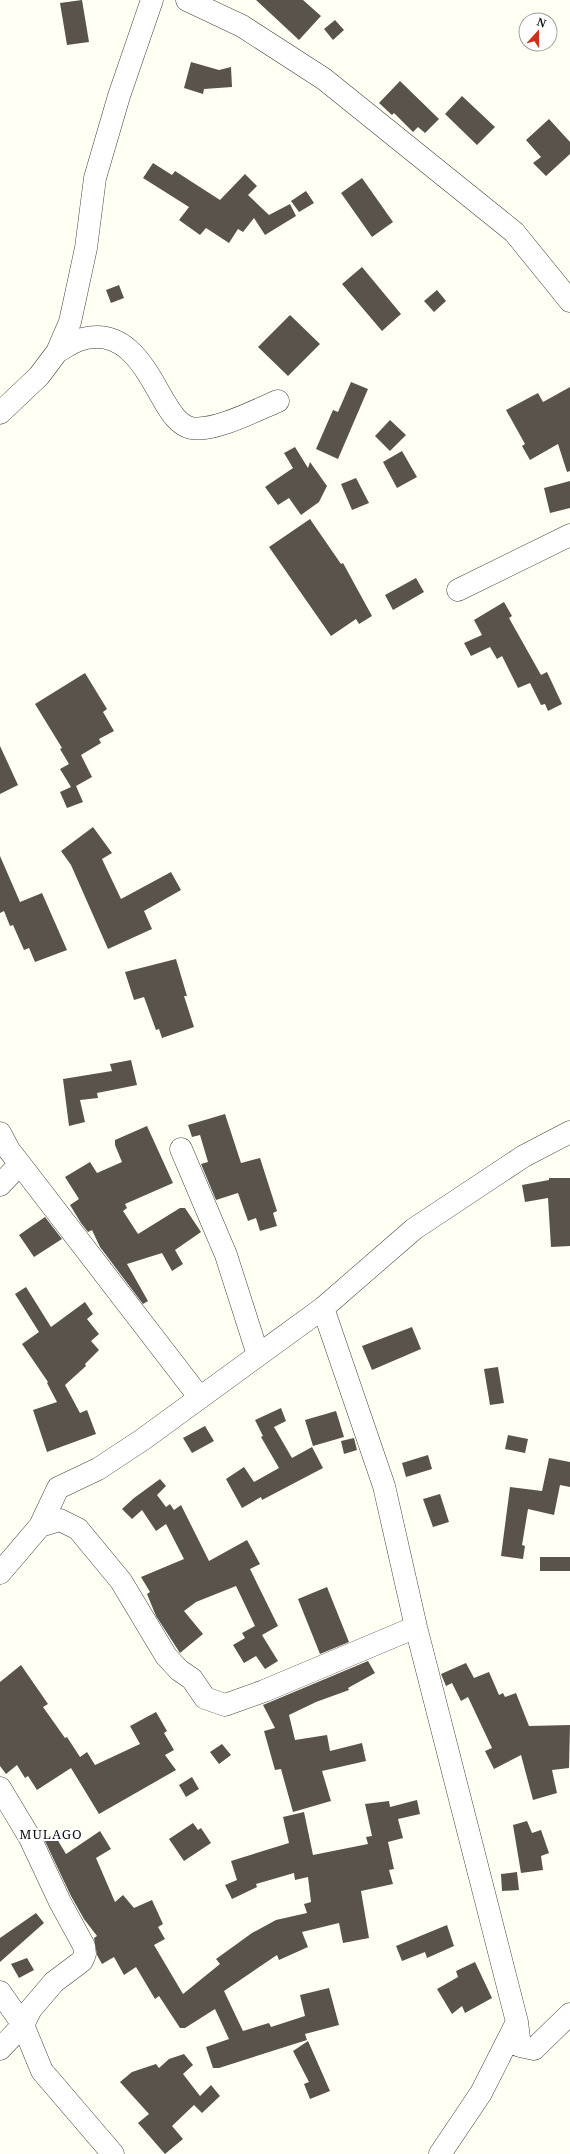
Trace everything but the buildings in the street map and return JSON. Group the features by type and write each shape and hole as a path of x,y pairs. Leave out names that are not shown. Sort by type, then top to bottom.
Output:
{"street":[{"path":"0,412 39,376 57,352 70,322 86,248 95,178 119,96 152,0"},
{"path":"187,0 242,26 324,79 514,232 570,301"},
{"path":"57,352 79,340 97,338 111,340 126,345 139,360 176,419 190,428 206,429 278,401"},
{"path":"458,590 570,535"},
{"path":"0,1573 40,1526 58,1488 98,1469 142,1440 200,1398 323,1308 414,1229 524,1156 570,1132"},
{"path":"0,1133 9,1150 200,1398"},
{"path":"181,1149 226,1255 258,1355"},
{"path":"0,1185 20,1164"},
{"path":"323,1308 384,1486 416,1627 517,2022 520,2046 534,2049 570,2014"},
{"path":"40,1526 60,1520 78,1529 121,1581 166,1656 179,1670 192,1679 205,1698 225,1704 264,1690 416,1627"},
{"path":"0,1788 30,1838 60,1902 84,1946 85,1954 82,1961 54,1982 31,2009 23,2025 0,2049"},
{"path":"0,1992 23,2025 42,2071 113,2154"},
{"path":"440,2154 481,2092 517,2022"}],"district":[{"name":"MULAGO","path":"51,1834"}]}
